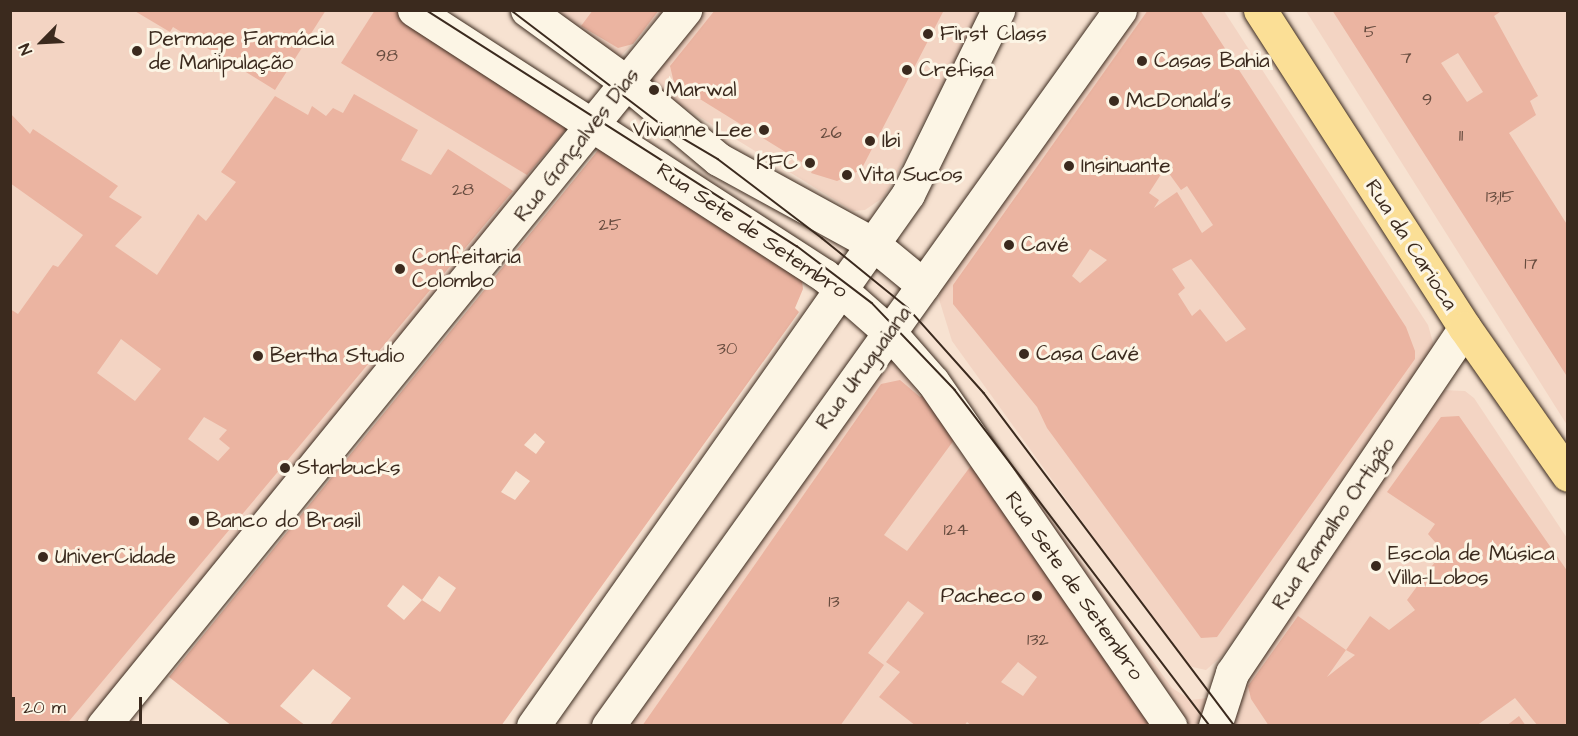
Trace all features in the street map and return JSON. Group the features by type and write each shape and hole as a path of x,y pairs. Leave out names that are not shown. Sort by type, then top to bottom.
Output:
{"main road":[{"name":"Rua da Carioca","path":"1260,10 1465,328 1568,475"}],"street":[{"name":"Rua Sete de Setembro","path":"414,10 594,127 836,298 933,382 1170,726"},
{"name":"Rua Sete de Setembro","path":"527,10 626,82 718,159 873,244 923,285"},
{"name":"Rua Gonçalves Dias","path":"103,726 594,127 626,82 685,10"},
{"path":"533,726 908,194 999,10"},
{"name":"Rua Uruguaiana","path":"608,726 1120,10"},
{"name":"Rua Ramalho Ortigão","path":"1215,726 1232,673 1465,328"}],"shaded area":[{"path":"10,11 395,11 563,130 564,137 84,725 11,725"},
{"path":"552,11 663,11 620,57 613,56"},
{"path":"699,11 982,11 884,197 865,210 853,211 649,86 646,71"},
{"path":"1133,11 1224,11 1428,325 1434,346 1430,359 1223,655 1206,670 1188,666 952,341 939,299 941,284"},
{"path":"1306,11 1567,11 1567,425"},
{"path":"892,354 938,363 1172,688 1191,700 1216,697 1442,390 1465,391 1474,398 1567,538 1567,725 627,726"}],"building":[{"path":"133,10 326,10 275,90 173,27 170,32"},
{"path":"375,10 404,10 575,119 527,175 341,63"},
{"path":"593,10 659,10 633,44 618,48 581,26"},
{"path":"715,10 944,10 861,170 837,181 811,173 813,169 674,83 670,66"},
{"path":"1148,10 1200,10 1406,327 1415,351 1415,359 1217,637 1201,638 1047,428 1037,407 953,304 953,285","holes":["1165,168 1181,190 1187,186 1213,225 1202,233 1177,192 1154,208 1159,200 1149,193","1090,249 1107,260 1080,283 1072,276","1191,259 1246,329 1226,342 1200,309 1192,316 1178,294 1185,288 1172,269"]},
{"path":"1332,10 1503,10 1494,16 1538,96 1530,101 1536,115 1509,133 1568,226 1568,378","holes":["1458,53 1483,92 1467,102 1441,63"]},
{"path":"354,94 418,130 401,160 431,175 448,149 513,191 65,726 10,726 10,309 18,314 53,265 58,267 83,235 10,183 10,113 30,134 33,129 118,186 109,197 142,217 115,246 157,275 198,214 206,221 236,182 221,172 275,96 308,115 312,106 326,116 333,108 343,113","holes":["121,339 161,369 135,401 97,373","204,417 227,430 219,439 230,448 218,461 188,439"]},
{"path":"613,147 801,272 803,289 795,308 799,312 501,726 329,726 351,698 313,669 280,706 306,726 232,726 169,677 599,149","holes":["535,433 545,442 536,454 524,445","516,471 530,481 515,500 501,492","439,576 456,588 440,612 422,600","403,585 422,600 404,620 387,606"]},
{"path":"900,380 920,397 926,393 957,436 884,535 907,551 973,463 1152,726 972,726 967,722 964,726 916,726 879,697 900,672 886,662 924,613 908,601 868,653 884,665 840,726 642,726 881,384","holes":["1018,662 1037,677 1023,696 1001,682"]},
{"path":"1459,416 1568,572 1568,726 1538,726 1515,698 1476,726 1269,726 1251,699 1248,686 1298,616 1346,650 1370,616 1389,630 1415,610 1407,600 1443,551 1428,534 1435,524 1387,492 1441,417","holes":["1346,650 1355,655 1327,677"]},
{"path":"1519,716 1526,726 1506,726"}],"tram line":[{"path":"426,10 797,246 872,303 955,390 1210,726"},
{"path":"511,10 667,129 718,159 822,238 908,308 984,393 1235,726"}],"place":[{"name":"First Class","path":"928,34"},
{"name":"Dermage Farmácia de Manipulação","path":"137,51"},
{"name":"Casas Bahia","path":"1142,61"},
{"name":"Crefisa","path":"907,70"},
{"name":"Marwal","path":"654,90"},
{"name":"McDonald's","path":"1114,101"},
{"name":"Vivianne Lee","path":"764,130"},
{"name":"Ibi","path":"870,141"},
{"name":"KFC","path":"810,163"},
{"name":"Insinuante","path":"1069,166"},
{"name":"Vita Sucos","path":"847,175"},
{"name":"Cavé","path":"1009,245"},
{"name":"Confeitaria Colombo","path":"400,269"},
{"name":"Casa Cavé","path":"1024,354"},
{"name":"Bertha Studio","path":"258,356"},
{"name":"Starbucks","path":"285,468"},
{"name":"Banco do Brasil","path":"194,521"},
{"name":"UniverCidade","path":"43,557"},
{"name":"Escola de Música Villa-Lobos","path":"1376,566"},
{"name":"Pacheco","path":"1037,596"}]}
